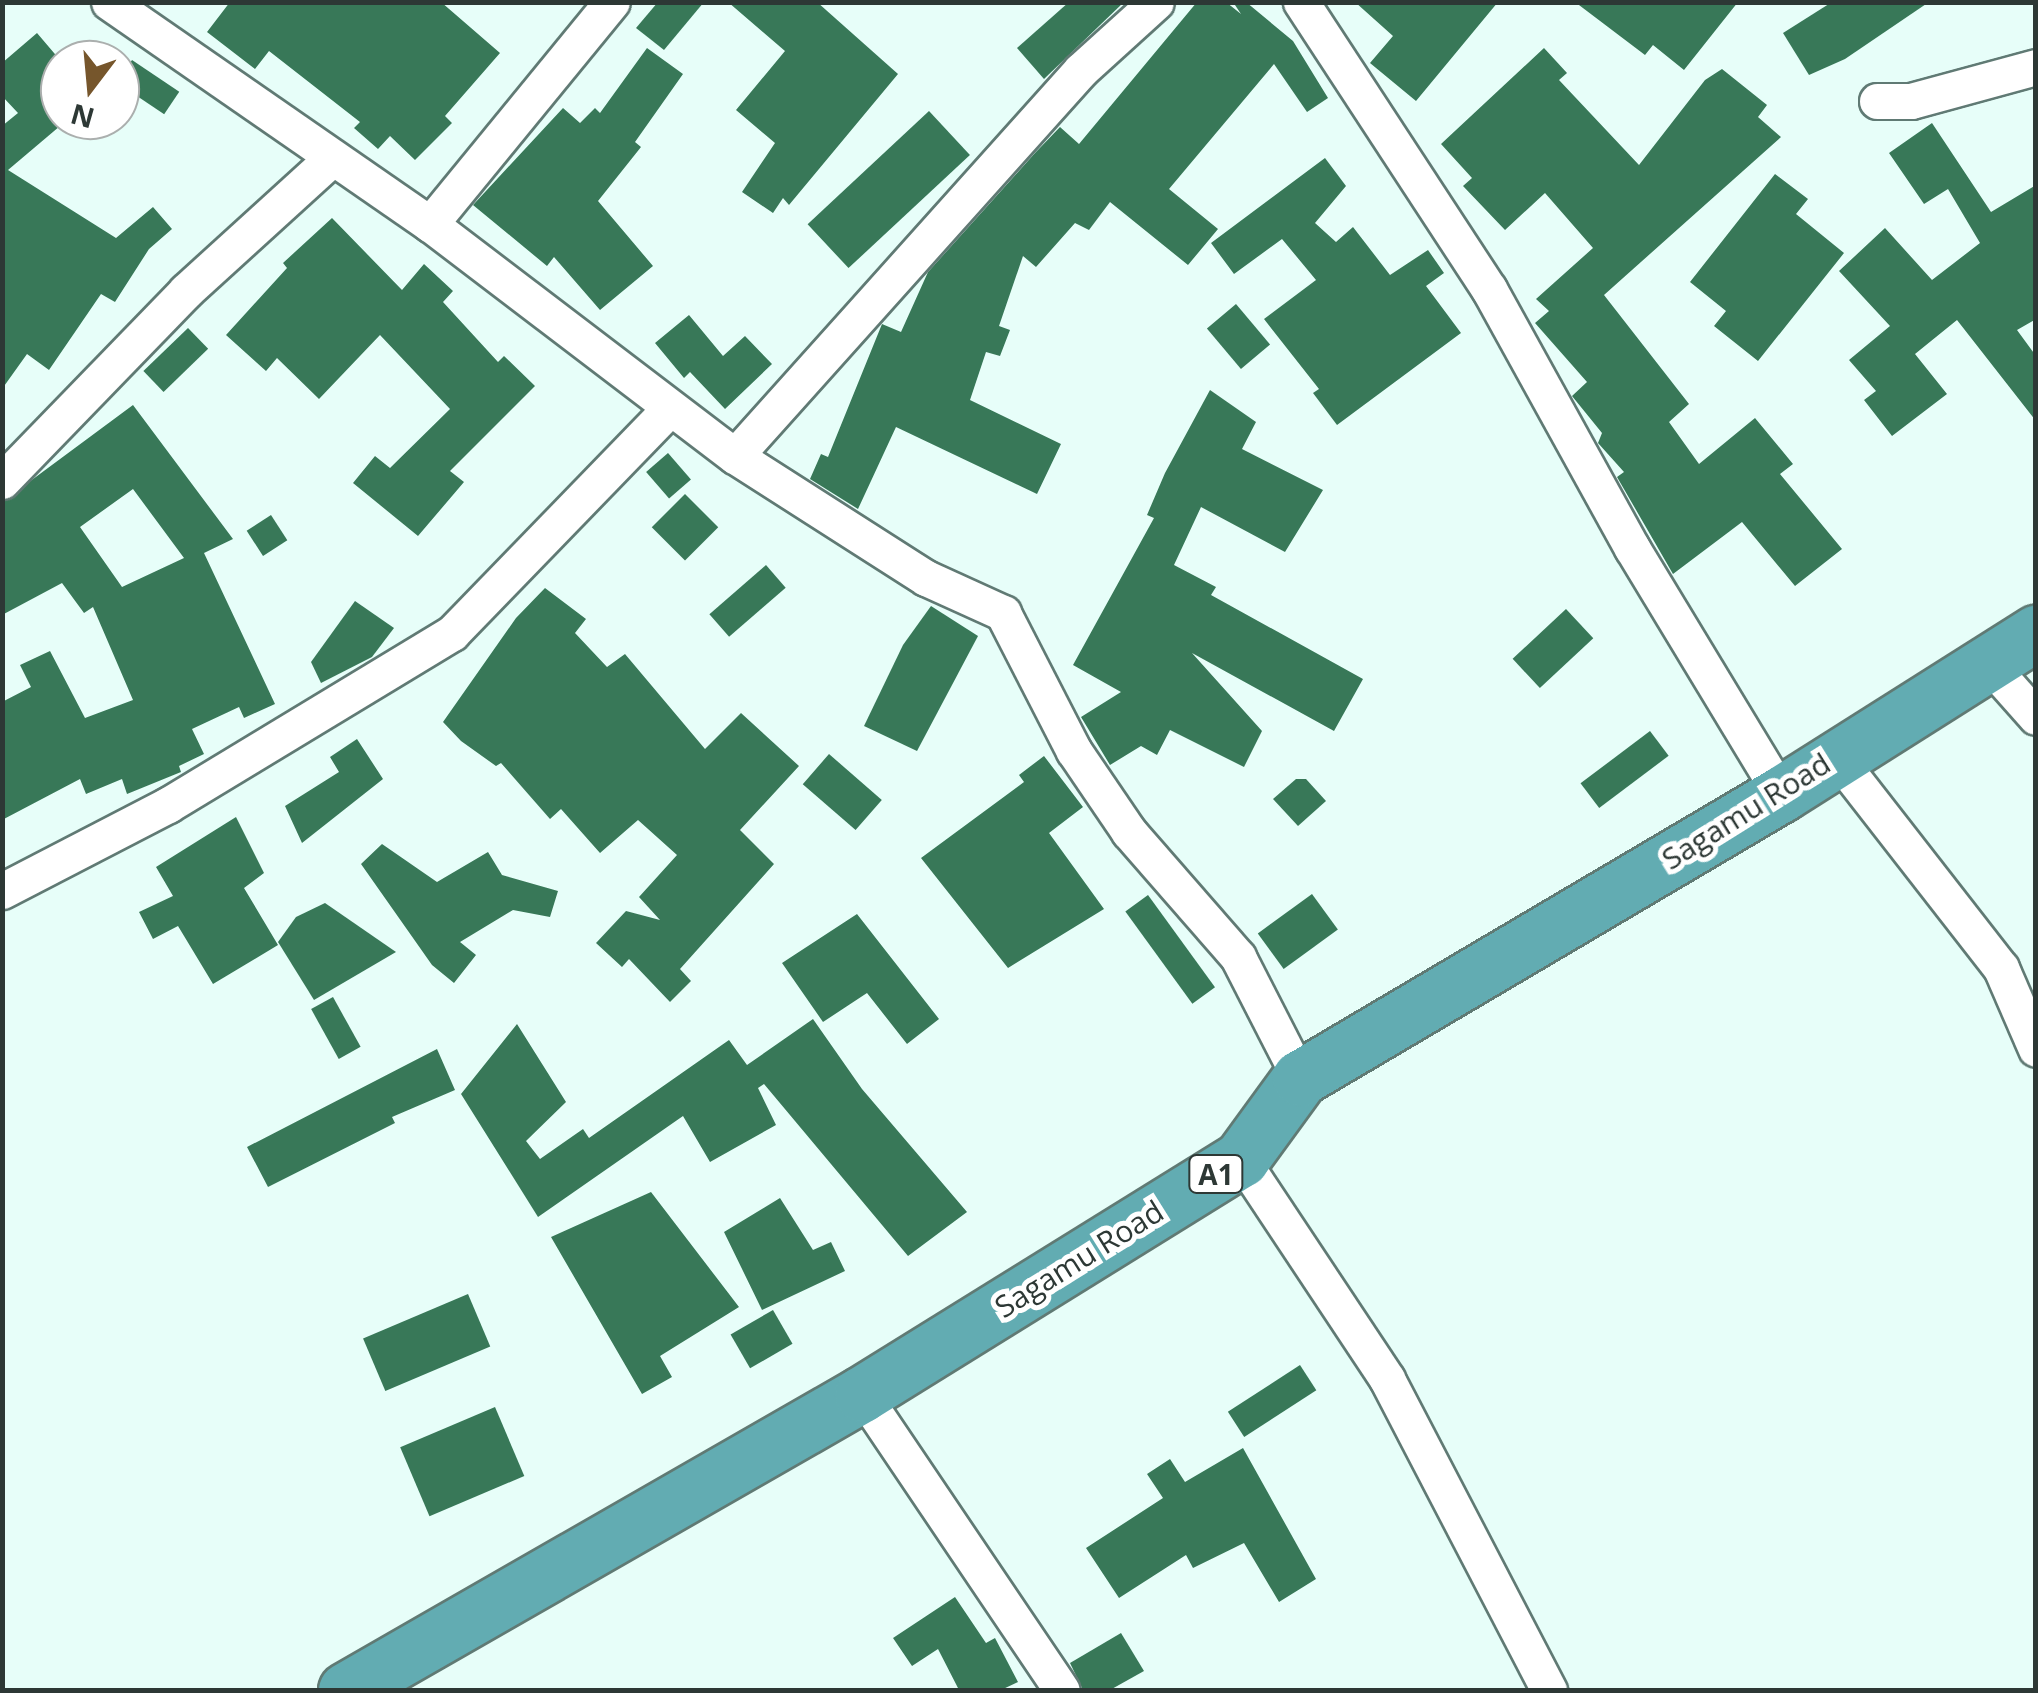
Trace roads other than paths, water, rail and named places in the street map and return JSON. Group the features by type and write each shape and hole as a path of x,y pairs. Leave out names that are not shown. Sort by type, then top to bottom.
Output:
{"highway":[{"name":"Sagamu Road","path":"346,1690 862,1394 1241,1159 1300,1078 1781,794 1836,755 2036,633"}],"street":[{"path":"110,2 331,159 430,224 735,456 926,578 1003,612 1074,751 1128,832 1238,957 1300,1078"},
{"path":"430,224 612,2"},
{"path":"735,456 1054,99 1156,2"},
{"path":"1300,2 1489,289 1632,548 1781,794"},
{"path":"1877,102 1911,101 2036,67"},
{"path":"2,482 186,291 331,159"},
{"path":"2,891 168,805 452,633 669,409"},
{"path":"1988,664 2036,717"},
{"path":"1836,755 2001,968 2036,1050"},
{"path":"1241,1159 1386,1379 1544,1688"},
{"path":"862,1394 1062,1690"}]}
